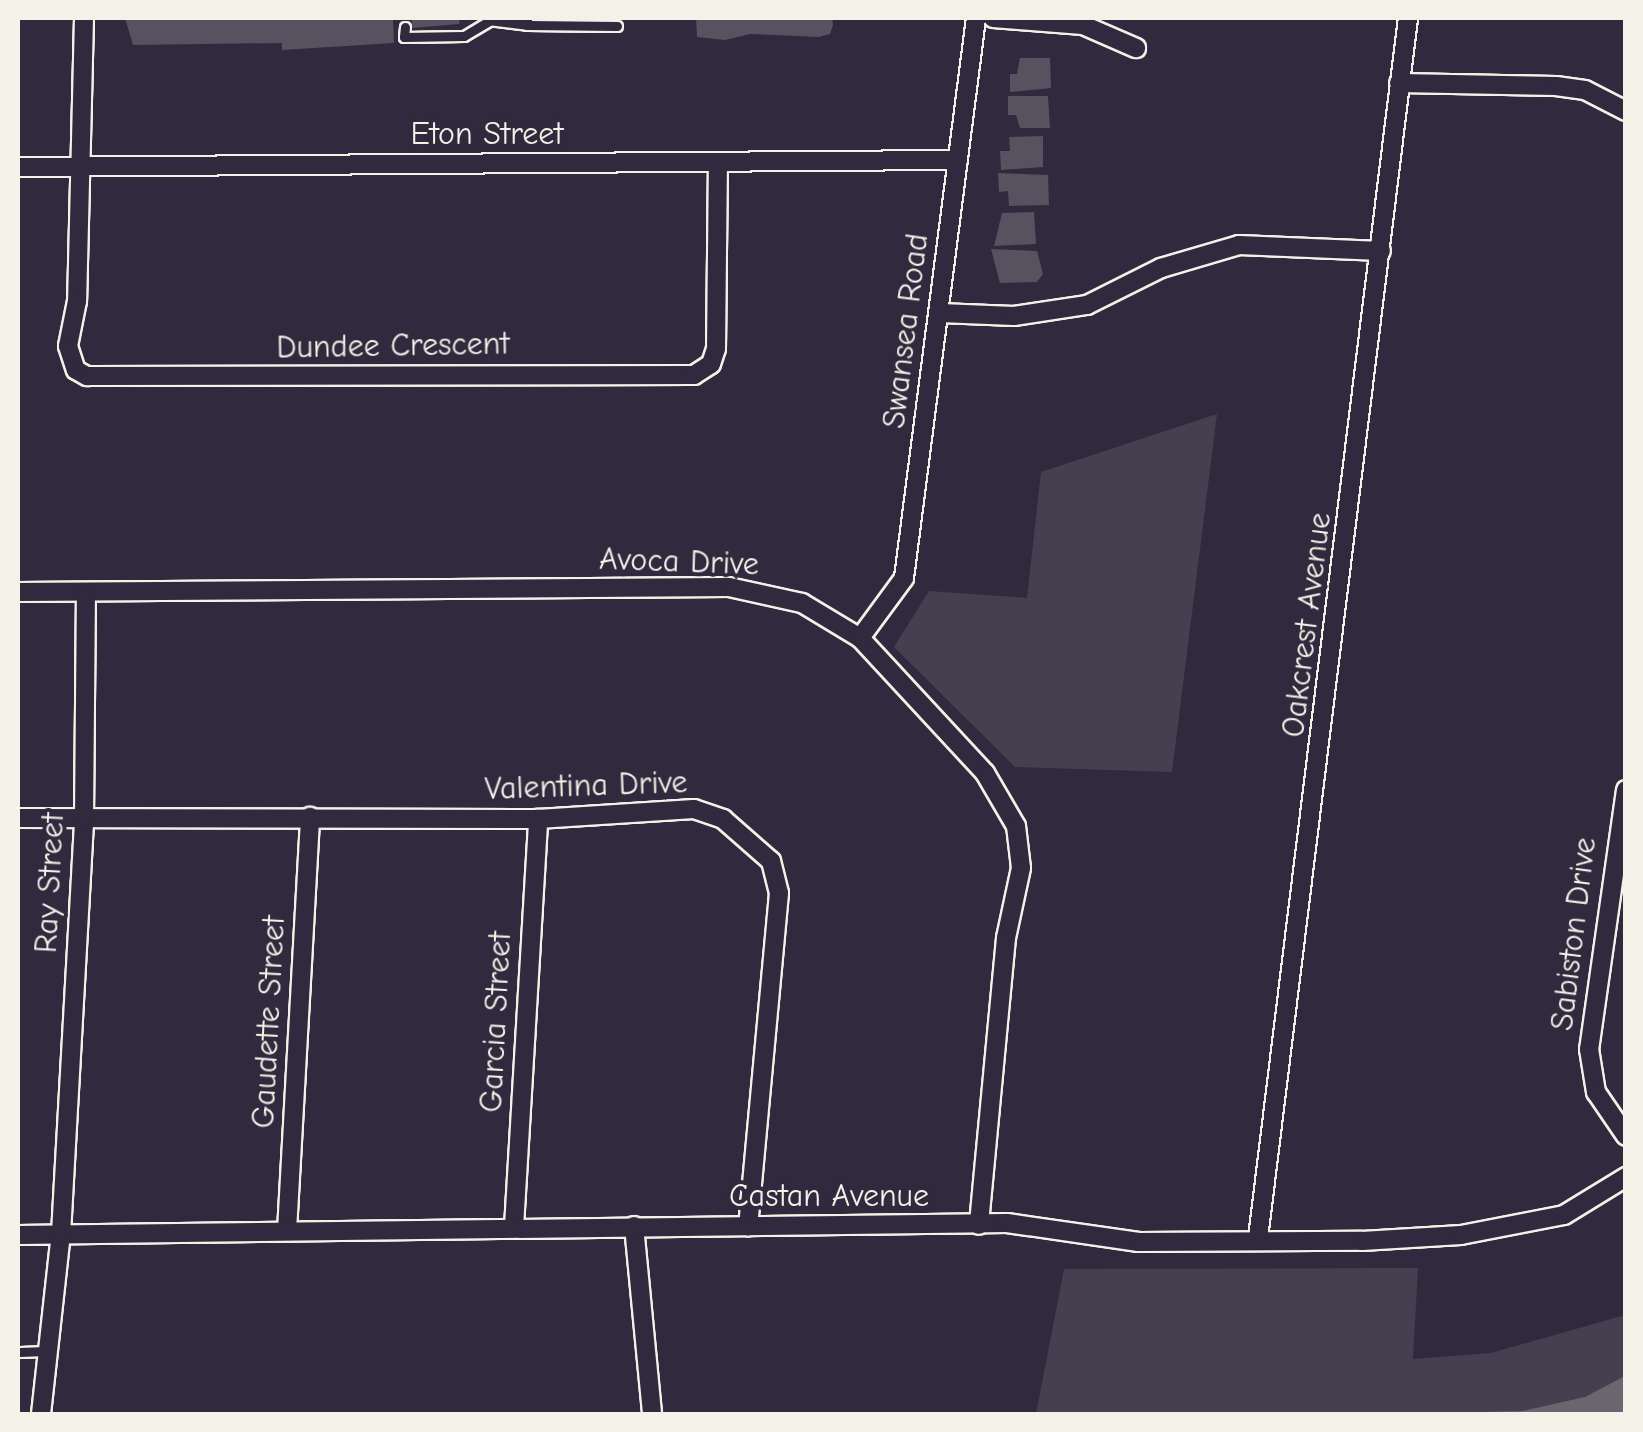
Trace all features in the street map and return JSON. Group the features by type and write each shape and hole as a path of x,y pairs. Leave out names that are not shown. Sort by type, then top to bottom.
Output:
{"street":[{"path":"81,168 84,18"},
{"name":"Swansea Road","path":"860,638 904,578 976,18"},
{"path":"993,18 1083,24 1136,48"},
{"name":"Oakcrest Avenue","path":"1258,1238 1408,18"},
{"path":"1399,83 1556,86 1584,90 1626,110"},
{"name":"Eton Street","path":"18,167 958,160"},
{"name":"Dundee Crescent","path":"81,168 78,301 68,346 76,370 88,376 694,374 711,364 716,350 718,162"},
{"path":"940,313 1014,316 1088,305 1180,260 1238,245 1382,252"},
{"name":"Avoca Drive","path":"18,592 729,587 802,603 860,638 985,773 1016,826 1020,868 1006,938 979,1225"},
{"name":"Ray Street","path":"41,1414 60,1234 84,818 86,593"},
{"name":"Sabiston Drive","path":"1626,790 1589,1049 1596,1092 1626,1136"},
{"name":"Valentina Drive","path":"18,818 538,819 694,809 723,818 771,861 779,893 748,1227"},
{"name":"Gaudette Street","path":"287,1231 310,817"},
{"name":"Garcia Street","path":"514,1228 538,819"},
{"name":"Castan Avenue","path":"18,1235 1028,1225 1139,1242 1362,1240 1512,1228 1564,1216 1626,1177"},
{"path":"634,1226 652,1414"}],"lane":[{"path":"405,27 404,38 464,36 487,19 617,26"},
{"path":"18,1352 47,1351"}],"shaded area":[{"path":"1217,414 1172,772 1015,767 894,647 929,591 1027,598 1041,472"},
{"path":"1418,1268 1413,1359 1491,1353 1625,1315 1625,1414 1036,1414 1064,1269"},
{"path":"1625,1376 1625,1414 1399,1414 1523,1411 1585,1397"}],"building":[{"path":"125,18 393,18 394,43 282,50 282,43 133,45"},
{"path":"412,18 460,18 459,24 412,28"},
{"path":"696,18 832,18 833,25 830,34 819,37 750,34 725,40 697,37"},
{"path":"1020,58 1050,58 1051,88 1010,92 1010,74 1017,74"},
{"path":"1008,96 1048,96 1050,128 1020,128 1016,115 1008,115"},
{"path":"1043,136 1043,167 1001,170 1000,151 1010,151 1009,137"},
{"path":"998,173 1048,175 1049,205 1009,206 1008,191 999,192"},
{"path":"1034,212 1036,244 994,246 1002,213"},
{"path":"991,249 1037,251 1043,274 1037,282 1000,283"}]}
